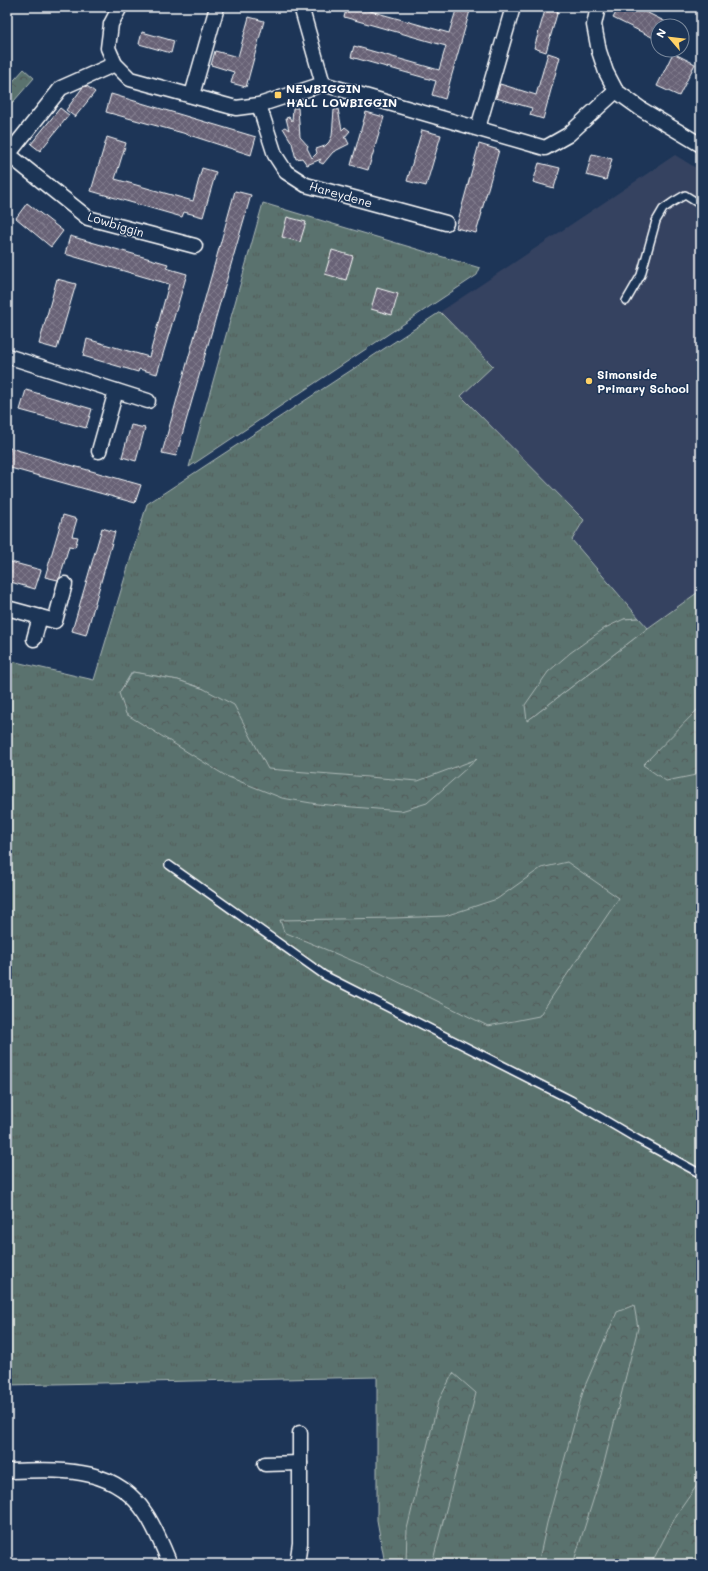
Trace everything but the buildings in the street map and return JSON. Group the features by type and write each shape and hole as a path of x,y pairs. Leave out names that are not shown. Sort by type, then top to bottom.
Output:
{"street":[{"path":"120,7 111,24 108,48 114,64 130,79 236,108 259,104 324,84 545,148 568,135 616,91"},
{"path":"192,95 217,7"},
{"path":"302,7 324,84"},
{"path":"478,128 513,7"},
{"path":"598,7 594,25 599,51 606,72 616,91 641,109 699,139"},
{"name":"Lowbiggin","path":"114,64 61,88 8,155 88,218 195,246"},
{"name":"Hareydene","path":"259,104 275,155 286,172 306,184 446,223"},
{"path":"7,356 148,401"},
{"path":"99,452 116,391"},
{"path":"7,608 55,621 65,584"},
{"path":"34,639 40,617"},
{"path":"297,1564 300,1543 300,1433"},
{"path":"265,1464 300,1463"},
{"path":"7,1471 76,1471 101,1478 112,1483 131,1496 146,1514 154,1527 170,1564"}],"lane":[{"path":"626,301 641,275 656,221 663,210 685,195 701,205"},
{"path":"169,865 324,975 571,1100 637,1140 701,1174"}],"shaded area":[{"name":"Simonside Primary School","path":"675,155 701,171 701,590 648,628 572,539 584,520 461,396 440,312"}],"green space":[{"path":"24,69 34,78 7,109 7,88"},
{"path":"263,203 480,268 477,275 189,467"},
{"path":"440,312 493,366 461,396 584,520 572,540 639,618 624,619 527,721 648,628 701,590 701,1564 385,1564 377,1520 377,1377 7,1385 7,660 94,680 147,504","holes":["132,672 178,680 204,689 119,693"]},
{"path":"639,618 648,628 527,721 525,705 548,672 570,653 605,628 624,619"},
{"path":"133,672 178,680 204,689 234,705 268,769 418,781 477,759 427,803 401,811 317,804 282,798 226,776 126,714 119,693"},
{"path":"701,706 701,774 666,781 643,765"},
{"path":"567,862 619,898 539,1016 488,1026 370,968 284,932 280,920 445,916 497,899 541,868"},
{"path":"634,1305 638,1328 601,1475 573,1564 538,1564 547,1523 584,1388 617,1312"},
{"path":"453,1373 476,1393 432,1564 406,1564 407,1529 438,1402"},
{"path":"700,1481 701,1564 651,1564 677,1514"}],"place":[{"name":"NEWBIGGIN HALL LOWBIGGIN","path":"278,95"},
{"name":"Simonside Primary School","path":"589,381"}]}
